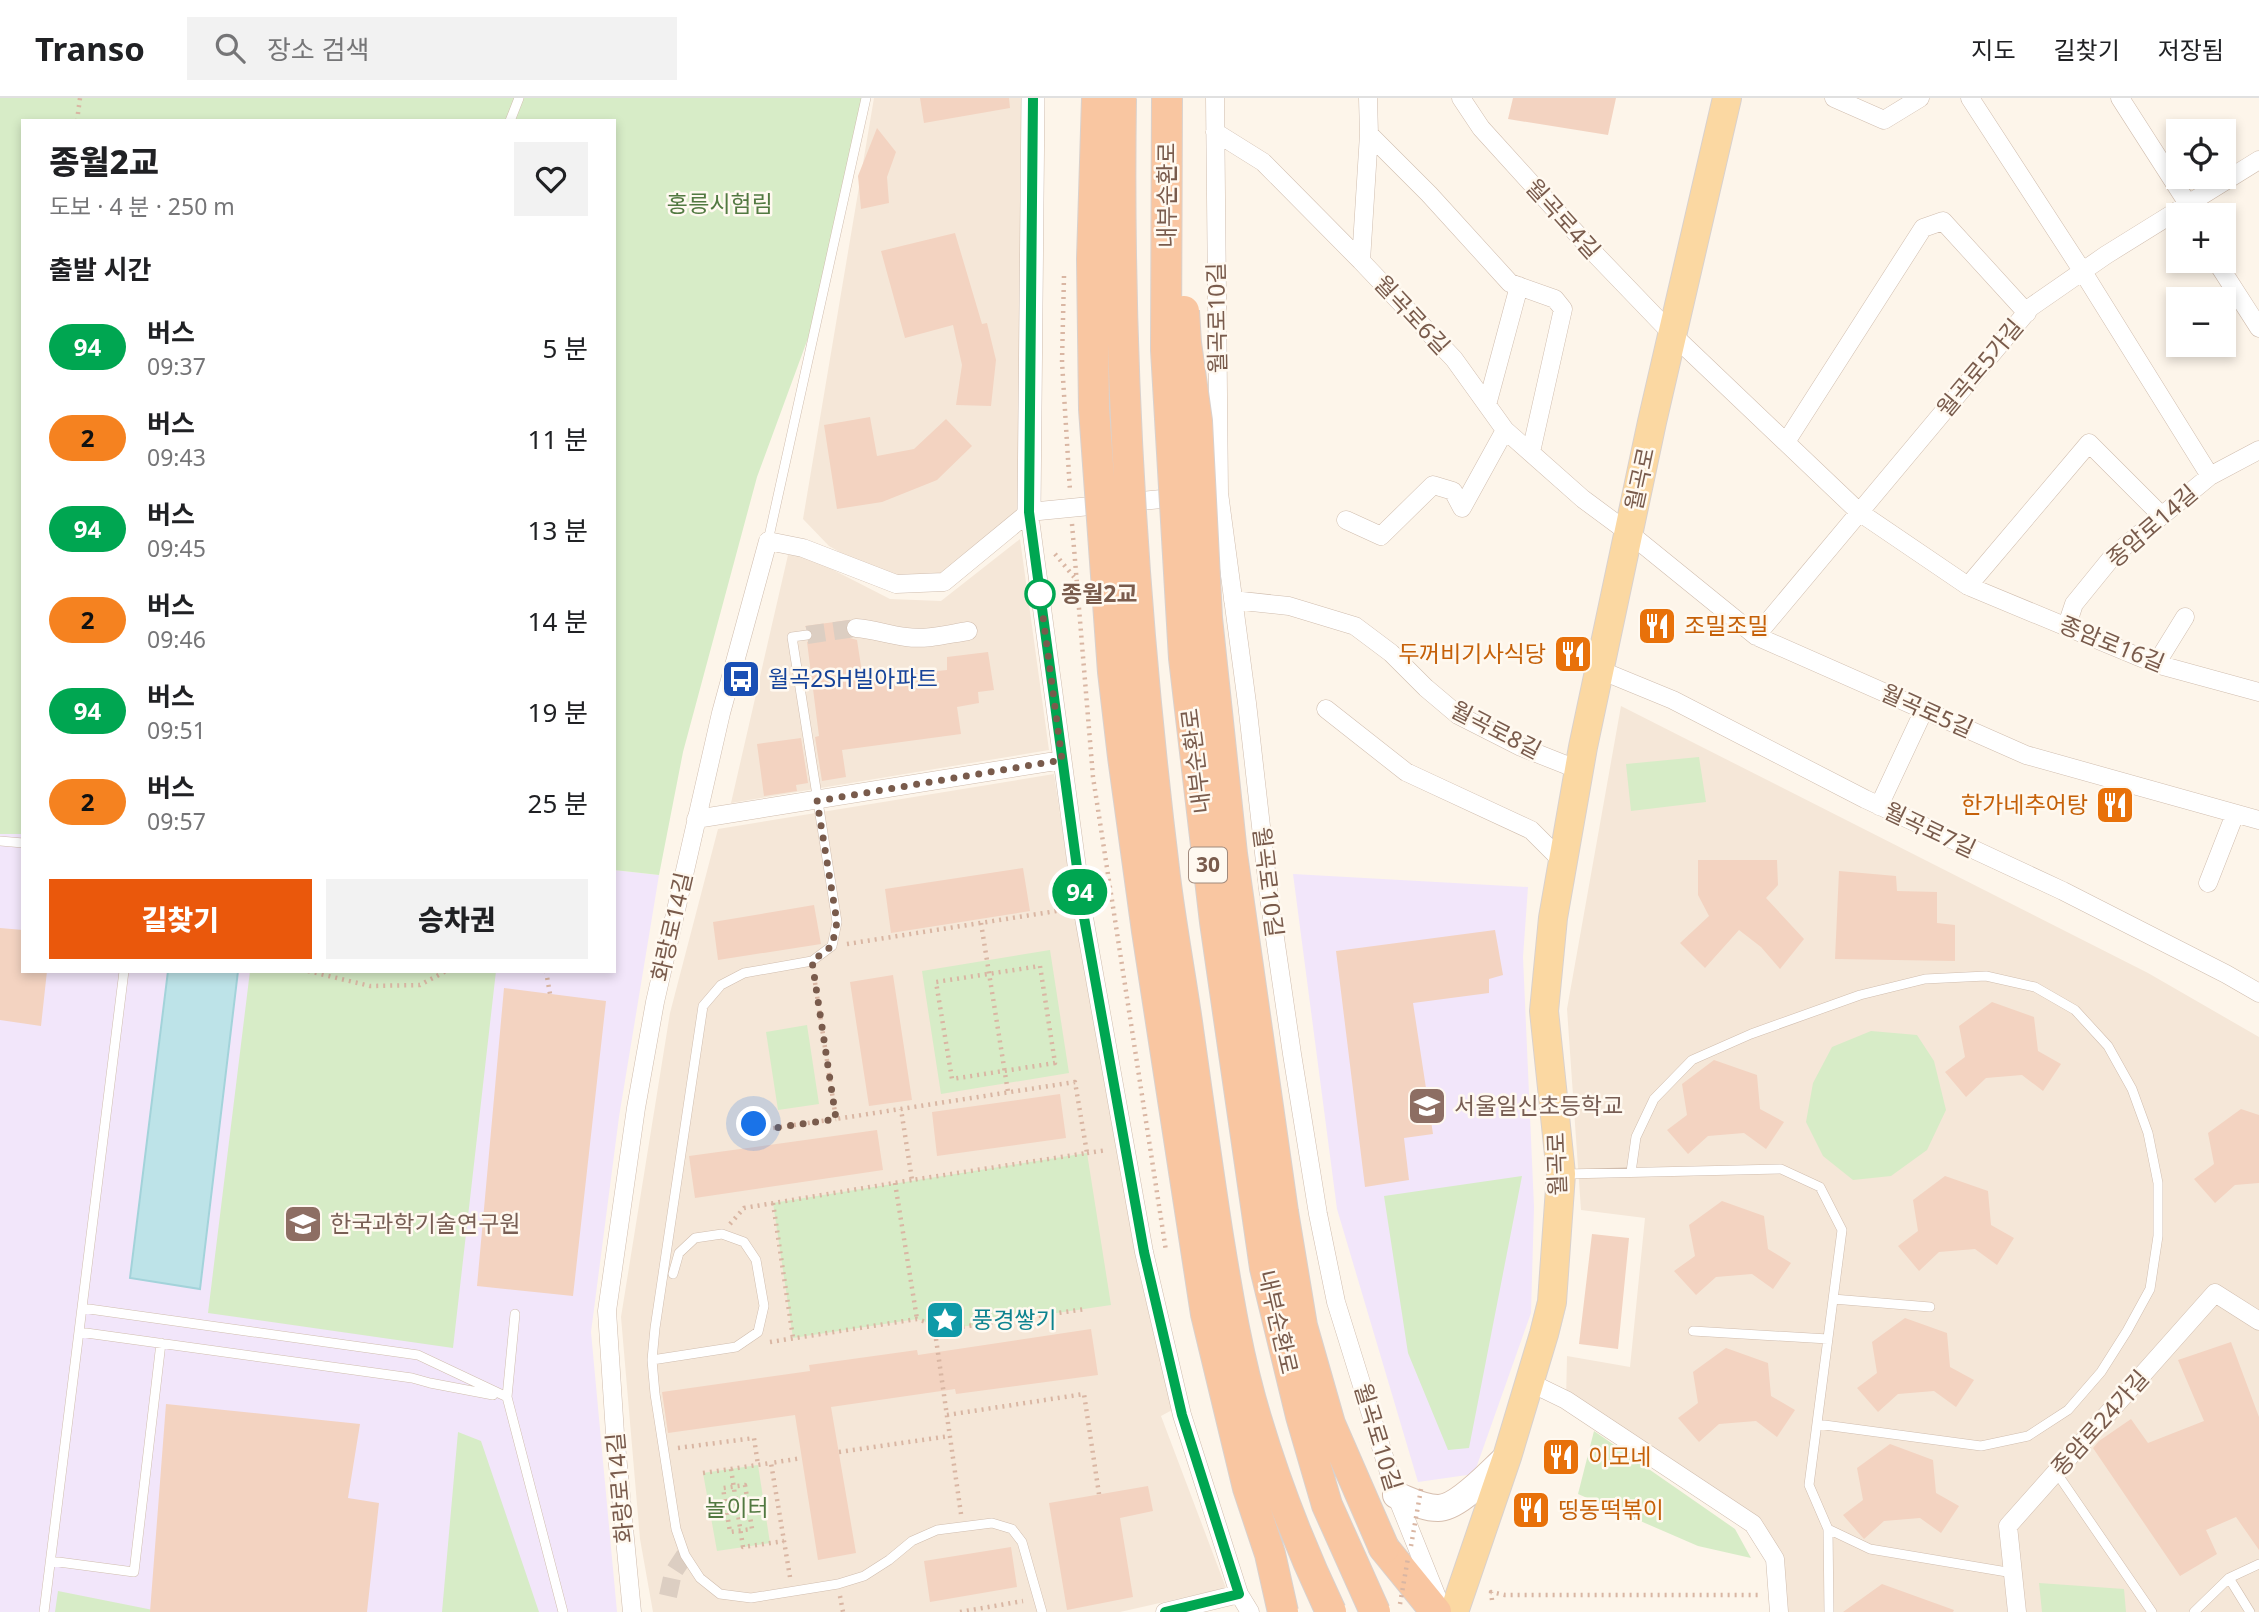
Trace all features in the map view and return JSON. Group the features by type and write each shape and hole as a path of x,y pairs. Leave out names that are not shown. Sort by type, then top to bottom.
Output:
{"highway":[{"path":"1097,98 1092,259 1094,409 1116,696 1147,931 1206,1314 1248,1488 1270,1554 1294,1612"},
{"name":"내부순환로","path":"1121,98 1121,309 1128,458 1141,657 1166,881 1217,1227 1242,1362 1255,1415 1285,1506 1331,1612"},
{"path":"1169,98 1186,343 1196,421 1207,618 1232,854 1302,1326 1330,1424 1384,1548 1436,1612"},
{"name":"내부순환로","path":"1169,98 1167,364 1184,658 1215,922 1265,1268 1301,1416 1327,1505 1375,1612"},
{"path":"1270,1554 1283,1612"}],"main road":[{"name":"월곡로","path":"1454,1612 1507,1457 1552,1302 1561,1174 1544,1011 1553,918 1579,769 1629,533 1727,98"},
{"path":"1396,1495 1435,1508 1448,1507 1507,1457"}],"street":[{"path":"1033,98 1029,512 1082,907 1144,1252 1182,1415 1239,1594 1250,1612"},
{"name":"월곡로10길","path":"1215,98 1219,493 1269,897 1292,1054 1318,1214 1336,1301 1396,1495 1443,1612"},
{"name":"월곡로6길","path":"1368,98 1361,261 1454,359 1505,430 1583,499 1629,533"},
{"name":"월곡로4길","path":"1461,98 1481,128 1672,334"},
{"path":"1834,98 1884,120 1920,98"},
{"path":"1970,98 2083,272 2210,476"},
{"path":"2120,98 2185,203"},
{"path":"1215,132 1263,162 1361,261"},
{"path":"1368,134 1429,194 1510,283 1555,299 1563,309 1531,452"},
{"name":"월곡로5가길","path":"2199,203 2259,160"},
{"path":"1786,442 1923,228 1943,221 2026,313"},
{"name":"월곡로5가길","path":"1756,636 2031,307 2083,272 2166,223"},
{"path":"2224,273 2259,328"},
{"path":"1487,405 1519,286"},
{"name":"종암로16길","path":"1672,334 1859,512 1969,586 2155,664 2259,692"},
{"path":"1346,520 1381,536 1433,485 1452,491 1462,508 1505,430"},
{"path":"1969,586 2089,443 2161,515"},
{"name":"종암로14길","path":"2067,625 2074,604 2113,556 2210,476 2259,450"},
{"path":"768,541 803,548 896,584 944,582 1029,512 1219,493"},
{"name":"월곡로5길","path":"1629,533 1756,636 2026,755 2259,820"},
{"name":"화랑로14길","path":"632,1612 615,1434 607,1311 636,1108 655,1002 721,713 768,541"},
{"name":"월곡로8길","path":"1233,600 1289,606 1355,626 1391,653 1458,715 1521,747 1579,769"},
{"path":"2155,664 2185,617"},
{"path":"856,628 873,629 909,638 968,631"},
{"name":"월곡로7길","path":"1600,670 1674,700 1879,806 2063,891 2259,993"},
{"path":"1325,709 1406,772 1531,830 1563,862"},
{"path":"1879,806 1924,710"},
{"path":"696,819 1062,760"},
{"path":"2208,883 2235,814"},
{"name":"종암로24가길","path":"2017,1612 2008,1526 2216,1293 2259,1321"},
{"path":"1529,1381 1566,1400 1753,1524 1774,1559 1778,1603"},
{"path":"1165,1612 1239,1594"}],"lane":[{"path":"511,119 519,98"},
{"path":"768,541 866,98"},
{"path":"807,635 792,637 837,922 832,946 812,961 744,973 721,985 703,1006 652,1360 676,1529 685,1555 700,1578 720,1594 751,1598 831,1586 864,1576 912,1541 937,1530 992,1523 1012,1529 1022,1542 1042,1612"},
{"path":"0,841 21,843"},
{"path":"44,1612 124,973"},
{"path":"1631,1172 1636,1138 1654,1099 1692,1060 1751,1034 1860,995 1925,979 1986,976 2035,986 2075,1010 2108,1046 2132,1088 2148,1133 2158,1184 2158,1236 2150,1289 2101,1372 2068,1410 2028,1436 1981,1446 1817,1424"},
{"path":"1561,1174 1781,1169 1820,1188 1842,1230 1809,1485 1828,1529 1829,1612"},
{"path":"652,1360 736,1347 758,1332 764,1306 756,1260 744,1242 722,1234 695,1238 679,1253 673,1275"},
{"path":"1833,1299 1930,1307"},
{"path":"82,1308 418,1355 508,1397"},
{"path":"515,1314 508,1397 563,1612"},
{"path":"1693,1331 1828,1339"},
{"path":"79,1332 412,1377 430,1383 508,1397"},
{"path":"51,1561 134,1572 161,1343"},
{"path":"2056,1472 2152,1612"},
{"path":"1828,1529 1870,1549 2013,1573"},
{"path":"2194,1612 2229,1578 2259,1564"},
{"path":"2229,1578 2250,1612"}],"path":[{"path":"77,119 79,98"},
{"path":"832,946 1082,907"},
{"path":"981,923 1008,1092"},
{"path":"812,961 836,1119"},
{"path":"1040,965 1055,1063 952,1079 936,982 989,974 1040,965"},
{"path":"316,973 370,986 421,985 442,973"},
{"path":"546,973 550,994"},
{"path":"722,1234 744,1208 1087,1153 1075,1082 767,1129 740,1119"},
{"path":"901,1110 912,1180"},
{"path":"895,1183 917,1319"},
{"path":"773,1203 793,1338"},
{"path":"736,1347 917,1319 947,1329 1086,1309"},
{"path":"934,1325 963,1527"},
{"path":"947,1415 1084,1394 1099,1494"},
{"path":"839,1452 950,1436"},
{"path":"664,1450 754,1438 758,1465"},
{"path":"703,1473 802,1458"},
{"path":"771,1463 793,1592"},
{"path":"731,1469 743,1547 784,1541"},
{"path":"745,1485 752,1529 730,1532 723,1488 745,1485"},
{"path":"1492,1600 1491,1592 1505,1595 1778,1603"},
{"path":"960,1612 1038,1598"}],"shaded area":[{"path":"874,98 1033,98 1029,512 944,582 896,584 829,546 803,519"},
{"path":"1020,539 1049,750 731,803 788,555 806,556 890,599 941,601"},
{"path":"1621,706 2148,973 2259,1037 2259,1612 1779,1612 1775,1559 1753,1524 1566,1400 1567,1356 1630,1367 1645,1218 1581,1210 1567,1009"},
{"path":"1054,774 1077,928 1138,1268 1172,1410 1161,1416 1226,1588 1120,1612 653,1612 640,1539 621,1317 670,1013 718,829"},
{"name":"한국과학기술연구원","path":"0,816 21,817 21,973 616,973 616,870 659,875 619,1117 591,1332 617,1612 0,1612"},
{"name":"서울일신초등학교","path":"1293,874 1528,887 1523,957 1534,1207 1531,1313 1474,1474 1418,1482 1337,1209"}],"green space":[{"name":"홍릉시험림","path":"0,98 866,98 822,300 757,477 683,752 659,875 616,870 616,119 21,119 21,834 0,834"},
{"path":"1699,757 1706,802 1631,811 1626,764"},
{"path":"1050,950 1069,1073 941,1094 922,971"},
{"path":"250,973 496,973 453,1348 208,1313"},
{"path":"807,1025 819,1104 778,1110 766,1032"},
{"path":"1871,1031 1917,1035 1934,1061 1946,1110 1927,1150 1891,1176 1853,1180 1823,1156 1806,1122 1813,1083 1832,1047"},
{"path":"1087,1153 1111,1305 947,1329 917,1319 793,1338 773,1203"},
{"path":"1522,1176 1469,1448 1448,1450 1408,1353 1384,1196"},
{"path":"1594,1431 1735,1529 1751,1558 1698,1546 1578,1494"},
{"path":"458,1432 481,1441 539,1612 442,1612"},
{"name":"놀이터","path":"758,1465 770,1543 717,1551 703,1473"},
{"path":"2039,1583 2124,1589 2126,1612 2042,1612"},
{"path":"58,1591 163,1612 55,1612"}],"water":[{"path":"168,973 238,973 200,1289 130,1278"}],"pier":[{"path":"1127,98 1153,98 1154,156 1148,351 1155,507 1185,833 1241,1255 1316,1506 1357,1612 1336,1612 1297,1514 1225,1258 1134,505"}],"building":[{"path":"920,98 1009,98 1010,108 924,123"},
{"path":"1513,98 1616,98 1608,135 1508,119"},
{"path":"877,128 896,152 887,177 889,203 861,209 858,176"},
{"path":"955,233 982,324 987,323 996,360 991,406 956,405 962,365 953,325 905,338 881,251"},
{"path":"870,417 877,456 914,449 946,419 972,446 937,480 882,502 837,509 824,425"},
{"path":"849,620 845,632 850,638 857,640 863,679 947,670 947,657 988,652 994,690 978,692 979,703 957,707 961,734 842,750 846,777 822,781 815,737 819,736 807,642 812,640 814,635 812,630 805,626"},
{"path":"801,738 808,783 796,785 797,791 764,796 757,744"},
{"path":"1698,860 1777,860 1778,885 1766,898 1804,939 1780,969 1761,947 1739,930 1705,968 1680,943 1709,916 1698,895"},
{"path":"1023,868 1030,911 891,933 885,889"},
{"path":"1839,871 1896,876 1897,891 1937,892 1937,923 1955,925 1955,961 1835,959"},
{"path":"814,905 821,944 718,960 713,922"},
{"path":"0,928 21,930 21,973 47,973 41,1026 0,1020"},
{"path":"1495,930 1503,975 1489,979 1489,993 1413,1003 1433,1134 1404,1138 1409,1180 1365,1187 1336,951"},
{"path":"893,975 912,1100 869,1106 850,982"},
{"path":"504,988 606,1001 573,1296 477,1286"},
{"path":"1992,1002 2034,1017 2038,1051 2061,1064 2043,1091 2022,1075 1986,1078 1966,1097 1945,1072 1965,1057 1959,1026"},
{"path":"1714,1060 1757,1075 1760,1109 1784,1122 1766,1149 1744,1133 1708,1136 1688,1154 1667,1130 1687,1115 1682,1084"},
{"path":"1060,1094 1066,1138 937,1156 932,1112"},
{"path":"2241,1109 2259,1115 2259,1183 2235,1185 2215,1203 2194,1179 2214,1164 2208,1133"},
{"path":"877,1130 883,1170 695,1198 689,1156"},
{"path":"1945,1176 1988,1191 1991,1225 2014,1238 1997,1265 1975,1249 1939,1252 1919,1271 1898,1246 1918,1231 1913,1200"},
{"path":"1722,1201 1764,1216 1768,1249 1791,1263 1773,1289 1752,1274 1716,1277 1696,1295 1674,1271 1695,1256 1689,1225"},
{"path":"1592,1234 1629,1238 1618,1349 1579,1344"},
{"path":"1905,1318 1947,1333 1950,1367 1974,1380 1956,1407 1934,1391 1898,1394 1878,1412 1857,1388 1877,1373 1872,1342"},
{"path":"1091,1329 1098,1375 956,1394 955,1389 831,1407 856,1553 818,1560 795,1415 668,1433 662,1392 810,1371 809,1365 917,1350 918,1355"},
{"path":"2231,1342 2259,1417 2259,1550 2236,1517 2206,1530 2217,1554 2180,1576 2093,1448 2131,1419 2148,1443 2204,1421 2178,1360"},
{"path":"1726,1348 1768,1363 1771,1396 1795,1410 1777,1437 1756,1421 1719,1424 1699,1442 1678,1418 1698,1403 1693,1372"},
{"path":"166,1404 360,1424 348,1498 379,1503 367,1612 150,1612"},
{"path":"1890,1444 1933,1460 1936,1493 1959,1506 1941,1533 1920,1518 1884,1521 1864,1539 1843,1515 1863,1500 1857,1468"},
{"path":"1148,1486 1153,1511 1120,1518 1133,1597 1067,1610 1049,1503"},
{"path":"1011,1547 1017,1587 930,1602 924,1561"},
{"path":"1882,1584 1954,1610 1843,1612"}],"tunnel":[{"path":"807,635 856,628"},
{"path":"668,1596 673,1573 685,1555"}],"bus line":[{"name":"94","path":"1033,98 1029,512 1083,912 1144,1252 1182,1415 1239,1594 1165,1612"}],"place":[{"name":"종월2교","path":"1040,594"},
{"name":"조밀조밀","path":"1657,626"},
{"name":"두꺼비기사식당","path":"1573,654"},
{"name":"월곡2SH빌아파트","path":"741,679"},
{"name":"한가네추어탕","path":"2115,805"},
{"name":"서울일신초등학교","path":"1427,1106"},
{"name":"한국과학기술연구원","path":"303,1224"},
{"name":"풍경쌓기","path":"945,1320"},
{"name":"이모네","path":"1561,1457"},
{"name":"띵동떡볶이","path":"1531,1510"}],"route":[{"path":"754,1124 767,1129 836,1119 812,961 832,946 837,922 817,801 1062,760 1040,594"}]}
